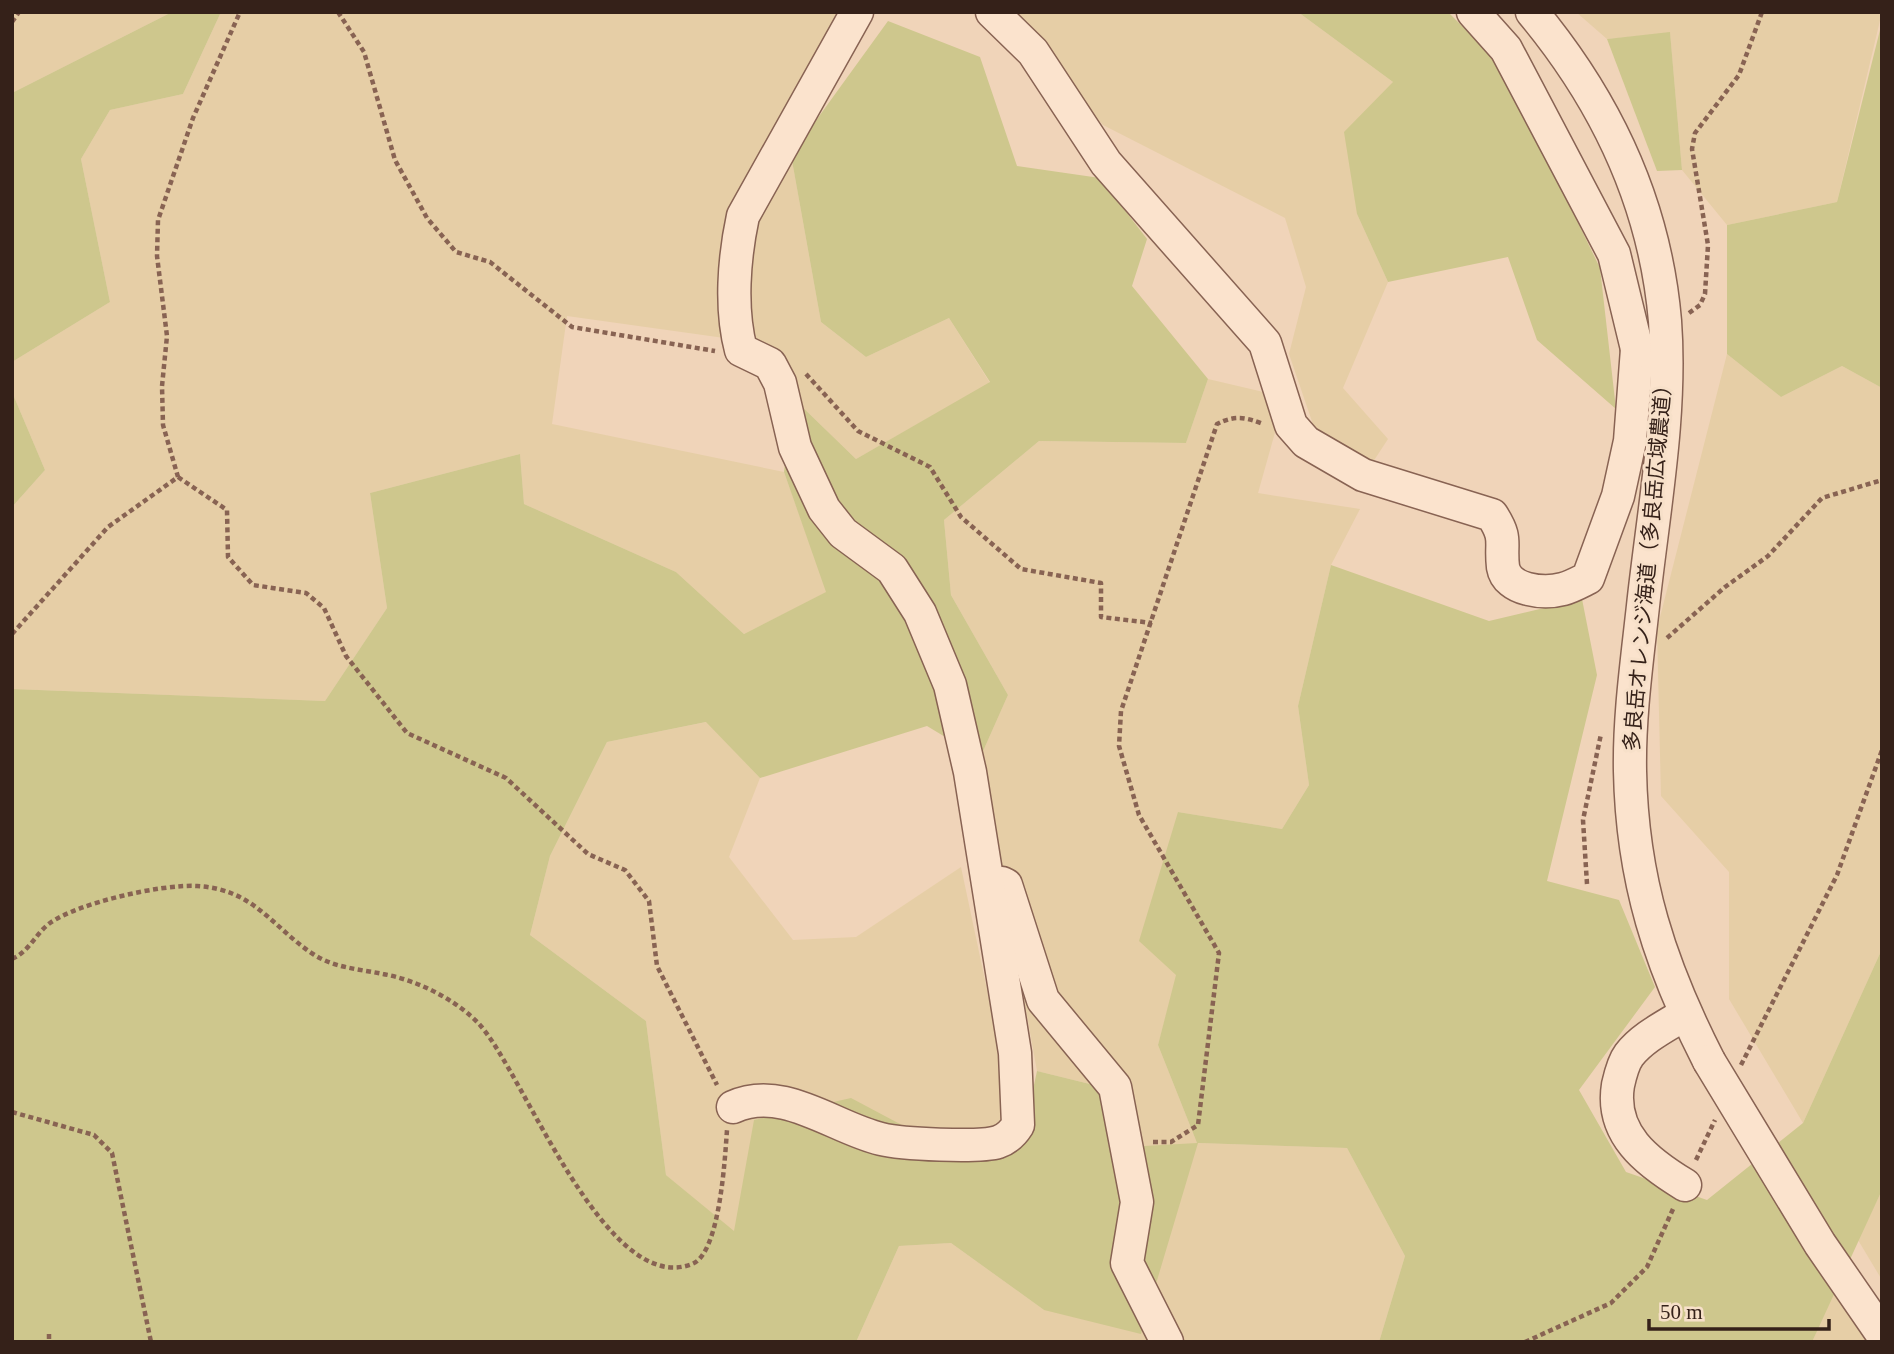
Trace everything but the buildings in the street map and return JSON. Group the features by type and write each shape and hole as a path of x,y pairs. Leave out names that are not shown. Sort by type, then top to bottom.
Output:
{"street":[{"path":"733,1107 743,1102 765,1100 797,1106 880,1139 922,1144 997,1142 1011,1135 1018,1125 1015,1053 988,874 970,772 950,685 920,613 892,569 843,533 824,509 795,447 780,383 770,364 741,350 736,328 737,241 743,216 858,12"},
{"path":"992,12 1034,52 1106,163 1265,343 1292,425 1306,442 1363,475 1492,515 1503,533 1503,569 1510,581 1528,590 1562,590 1588,578 1618,496 1651,352 1614,254 1506,50 1473,12"},
{"name":"多良岳オレンジ海道（多良岳広域農道）","path":"1532,12 1566,53 1600,106 1637,186 1658,264 1665,321 1651,352 1662,431 1635,673 1630,771 1644,901 1662,959 1685,1014 1722,1069 1820,1244 1882,1334"},
{"path":"988,874 1006,885 1043,1000 1115,1087 1128,1142 1137,1202 1127,1263 1167,1342"},
{"path":"1685,1014 1643,1041 1627,1057 1617,1094 1621,1126 1631,1143 1652,1165 1685,1185"}],"path":[{"path":"12,22 19,12"},
{"path":"12,959 23,954 46,926 68,911 158,890 197,886 235,895 266,912 312,954 339,967 387,975 433,990 479,1024 510,1068 576,1189 631,1253 656,1264 677,1267 694,1264 704,1254 721,1203 728,1120 733,1107 715,1082 657,966 649,901 625,870 588,854 506,778 407,733 346,656 324,608 306,593 253,585 228,557 226,510 178,477 163,425 162,386 167,336 156,256 158,220 193,118 240,12"},
{"path":"338,12 364,52 395,160 427,218 456,252 490,262 572,327 721,352 741,350"},
{"path":"1665,321 1691,313 1700,305 1705,294 1708,245 1692,149 1695,133 1739,75 1762,12"},
{"path":"770,364 800,367 858,431 930,467 961,517 1021,569 1101,583 1101,617 1152,623"},
{"path":"1128,1142 1171,1142 1198,1125 1219,953 1139,815 1119,746 1121,711 1217,424 1230,417 1244,417 1274,429 1292,425"},
{"path":"12,634 108,527 178,477"},
{"path":"1666,639 1725,587 1768,556 1822,498 1882,480"},
{"path":"1587,884 1583,820 1601,732"},
{"path":"1722,1069 1838,875 1882,750"},
{"path":"12,1112 93,1135 112,1153 151,1342"},
{"path":"1525,1342 1611,1303 1647,1267 1718,1113"},
{"path":"49,1334 49,1342"}],"shaded area":[{"path":"12,12 172,12 12,93"},
{"path":"172,12 221,12 183,94 110,110 81,159 110,302 12,362 12,93"},
{"path":"221,12 841,12 791,155 821,322 866,357 949,318 990,383 856,459 793,398 760,343 567,316 552,424 784,472 827,592 744,634 676,572 524,504 520,454 370,493 387,608 325,701 12,689 12,507 45,470 12,392 12,362 110,302 81,159 110,110 183,94"},
{"path":"1004,12 1298,12 1393,82 1357,214 1388,282 1343,388 1388,439 1371,465 1318,439 1289,354 1306,287 1285,218 1103,125"},
{"path":"1298,12 1448,12 1502,66 1600,268 1616,409 1537,340 1508,257 1388,282 1357,214 1344,132 1393,82"},
{"path":"1576,12 1882,12 1837,202 1727,225 1682,170 1670,33 1607,39"},
{"path":"888,21 980,57 1017,166 1100,178 1147,239 1132,286 1208,379 1186,443 1039,441 944,520 951,595 1008,695 980,758 927,726 760,778 706,722 607,742 550,856 530,935 646,1021 666,1175 734,1231 754,1120 851,1098 947,1149 1020,1150 1037,1071 1102,1087 1109,1148 1197,1143 1158,1045 1176,975 1139,941 1178,812 1282,829 1309,785 1298,706 1331,565 1489,621 1582,599 1597,675 1547,881 1619,900 1655,987 1579,1090 1626,1172 1707,1200 1803,1123 1882,949 1882,1190 1812,1342 1379,1342 1405,1256 1347,1148 1198,1143 1141,1334 1044,1310 951,1243 899,1246 856,1342 12,1342 12,689 325,701 387,608 370,493 520,454 524,504 676,572 744,634 826,592 784,472 793,398 856,459 990,382 949,318 866,357 821,322 791,155"},
{"path":"1882,22 1882,388 1842,366 1781,397 1727,354 1727,225 1837,202"},
{"path":"1670,32 1682,170 1657,171 1607,39"},
{"path":"1727,354 1781,397 1842,366 1882,388 1882,949 1803,1123 1729,999 1729,872 1661,796 1657,629"},
{"path":"1208,379 1285,397 1258,493 1360,509 1331,565 1298,706 1309,785 1282,829 1178,812 1177,975 1158,1045 1197,1143 1347,1148 1405,1256 1379,1342 856,1342 899,1246 951,1243 1044,1310 1197,1144 1109,1148 1102,1087 1037,1071 980,758 1008,695 951,595 944,520 1039,441 1186,443"},
{"path":"12,392 45,470 12,507"},
{"path":"707,722 760,778 729,857 793,940 856,937 961,867 1021,1150 947,1149 734,1232 666,1175 646,1021 530,935 550,856 607,742"},
{"path":"1882,1190 1882,1280 1858,1240"},
{"path":"1835,1289 1870,1342 1812,1342"}]}
